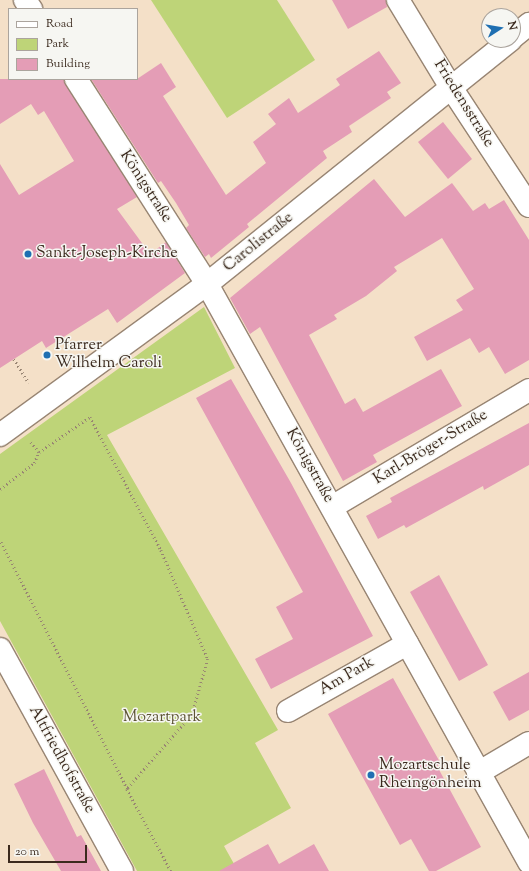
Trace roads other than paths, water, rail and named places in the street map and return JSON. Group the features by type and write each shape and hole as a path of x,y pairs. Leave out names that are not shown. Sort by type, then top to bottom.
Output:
{"street":[{"name":"Friedensstraße","path":"398,0 452,88 529,206"},
{"path":"521,30 529,24"},
{"name":"Carolistraße","path":"0,435 206,284 500,48"},
{"name":"Königstraße","path":"77,80 206,284 332,507 529,862"},
{"name":"Karl-Bröger-Straße","path":"332,507 529,390"},
{"name":"Am Park","path":"288,711 407,644"},
{"name":"Altfriedhofstraße","path":"0,649 122,871"},
{"path":"478,772 529,743"}],"place":[{"name":"Sankt-Joseph-Kirche","path":"28,254"},
{"name":"Pfarrer Wilhelm Caroli","path":"47,355"},
{"name":"Mozartschule Rheingönheim","path":"371,775"}],"park label":[{"name":"Mozartpark","path":"162,718"}]}
